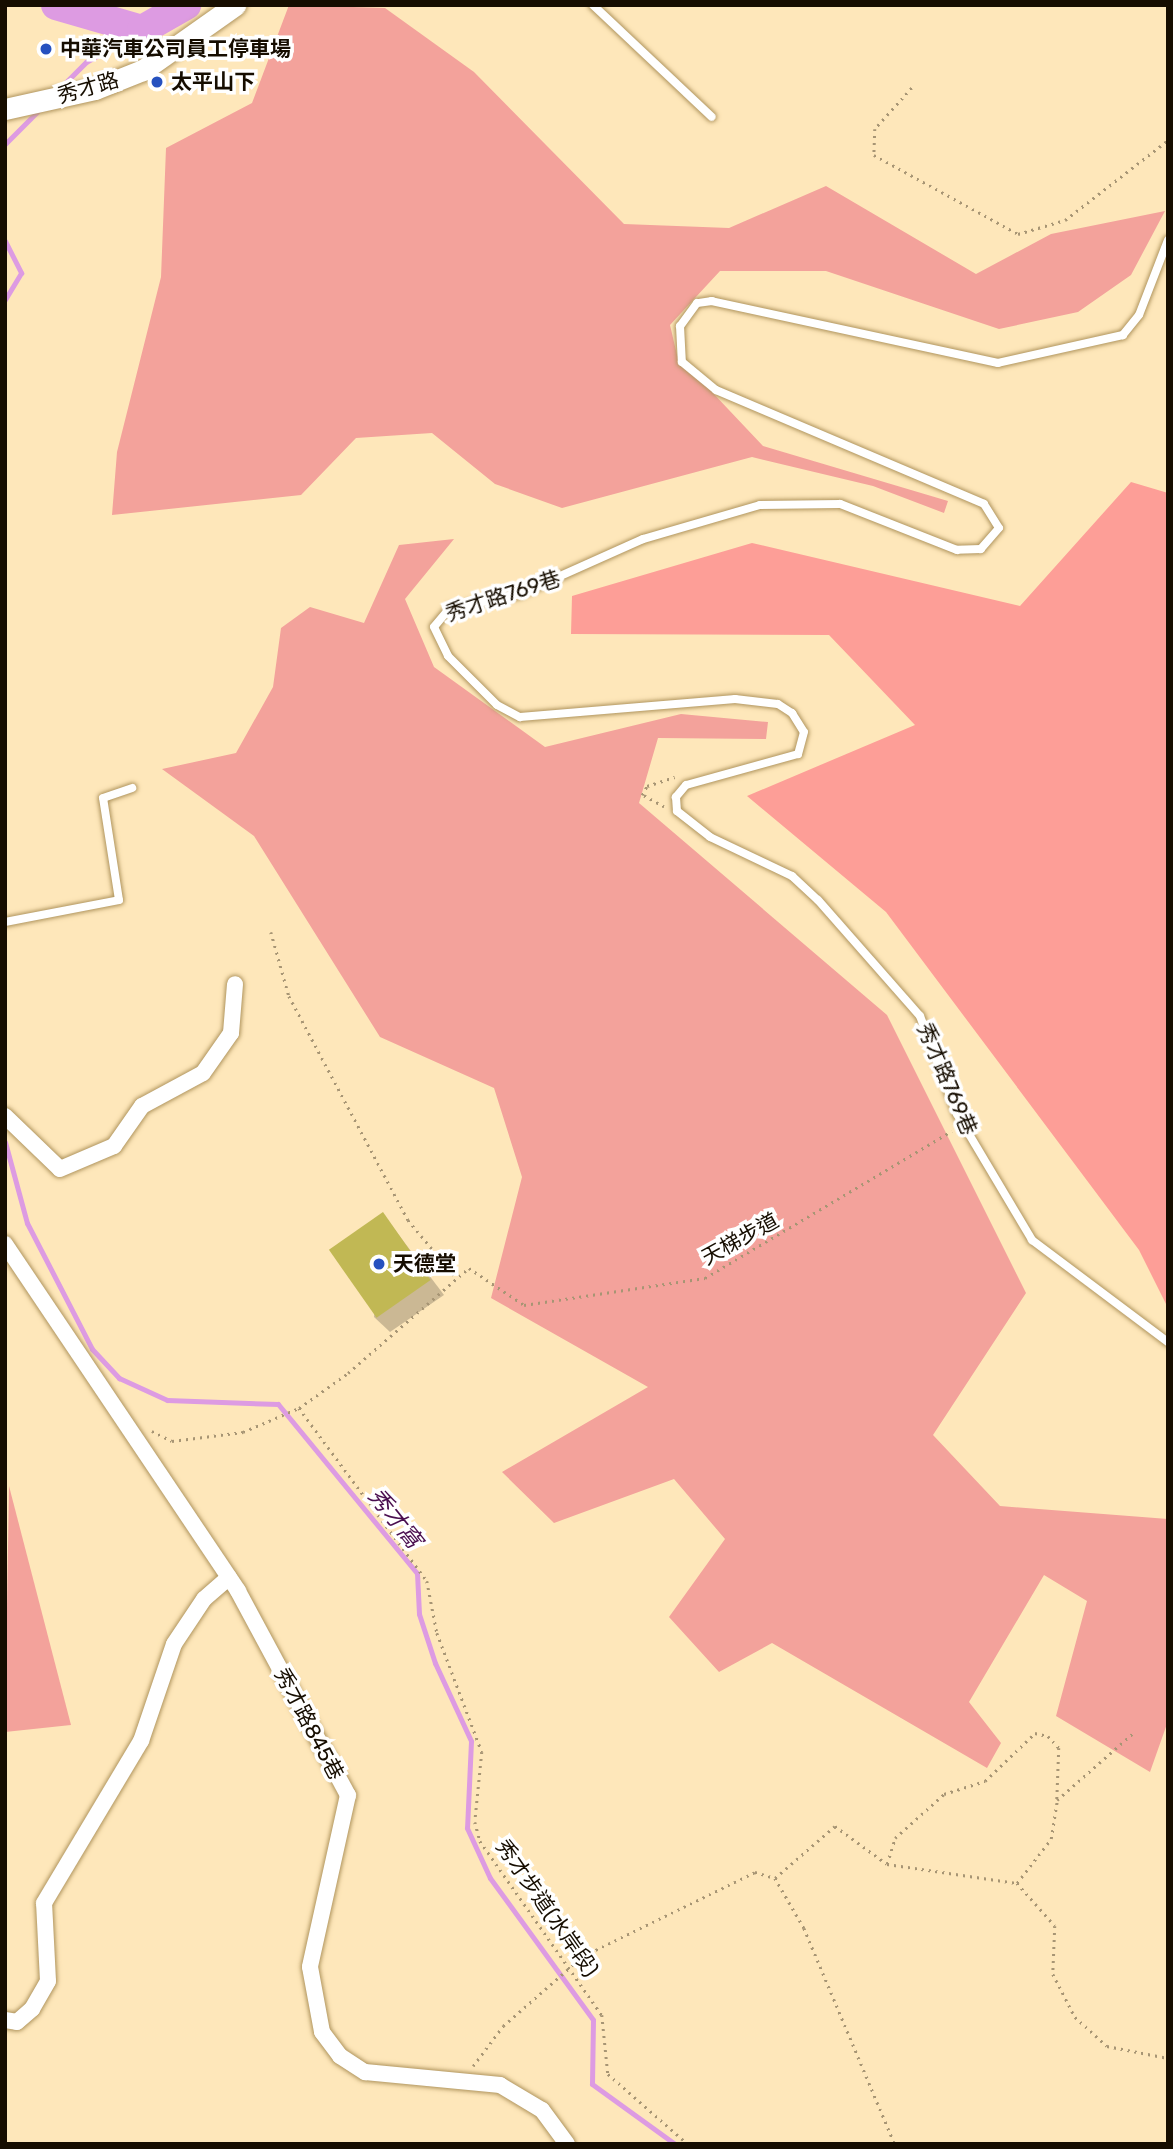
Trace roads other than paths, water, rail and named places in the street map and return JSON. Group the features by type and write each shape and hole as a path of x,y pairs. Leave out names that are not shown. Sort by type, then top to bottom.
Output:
{"main road":[{"name":"秀才路","path":"5,109 96,89 143,70 235,5"}],"street":[{"path":"5,1116 60,1170 114,1146 142,1106 204,1073 231,1033 235,984"},
{"name":"秀才路845巷","path":"5,1244 229,1577 348,1795 310,1967 322,2032 340,2056 365,2072 500,2085 542,2110 567,2144"},
{"path":"5,2020 17,2022 32,2009 48,1981 44,1903 141,1741 174,1644 204,1599 229,1577"}],"lane":[{"path":"593,5 712,117"},
{"name":"秀才路769巷","path":"1168,240 1139,315 1123,335 998,363 712,302 696,303 680,326 682,362 716,390 984,504 999,528 981,549 957,550 840,504 760,505 643,539 559,580 435,618 448,656 497,705 520,717 735,699 792,712 804,732 798,754 686,785 676,797 677,811 710,837 792,876 818,900 920,1016 957,1114 1032,1240 1168,1342"},
{"path":"5,922 119,900 103,798 132,788"}],"waterway":[{"path":"56,5 142,30 186,5"},
{"name":"秀才窩","path":"59,89 86,62 142,30"},
{"name":"秀才窩","path":"5,144 40,109"},
{"name":"秀才窩","path":"5,241 21,273 5,300"},
{"name":"秀才窩","path":"5,1142 27,1223 92,1349 119,1378 167,1400 278,1404 417,1573 419,1614 435,1663 471,1741 467,1828 490,1878 593,2020 592,2084 675,2144"}],"place":[{"name":"中華汽車公司員工停車場","path":"46,49"},
{"name":"太平山下","path":"157,82"},
{"name":"天德堂","path":"379,1264"}]}
